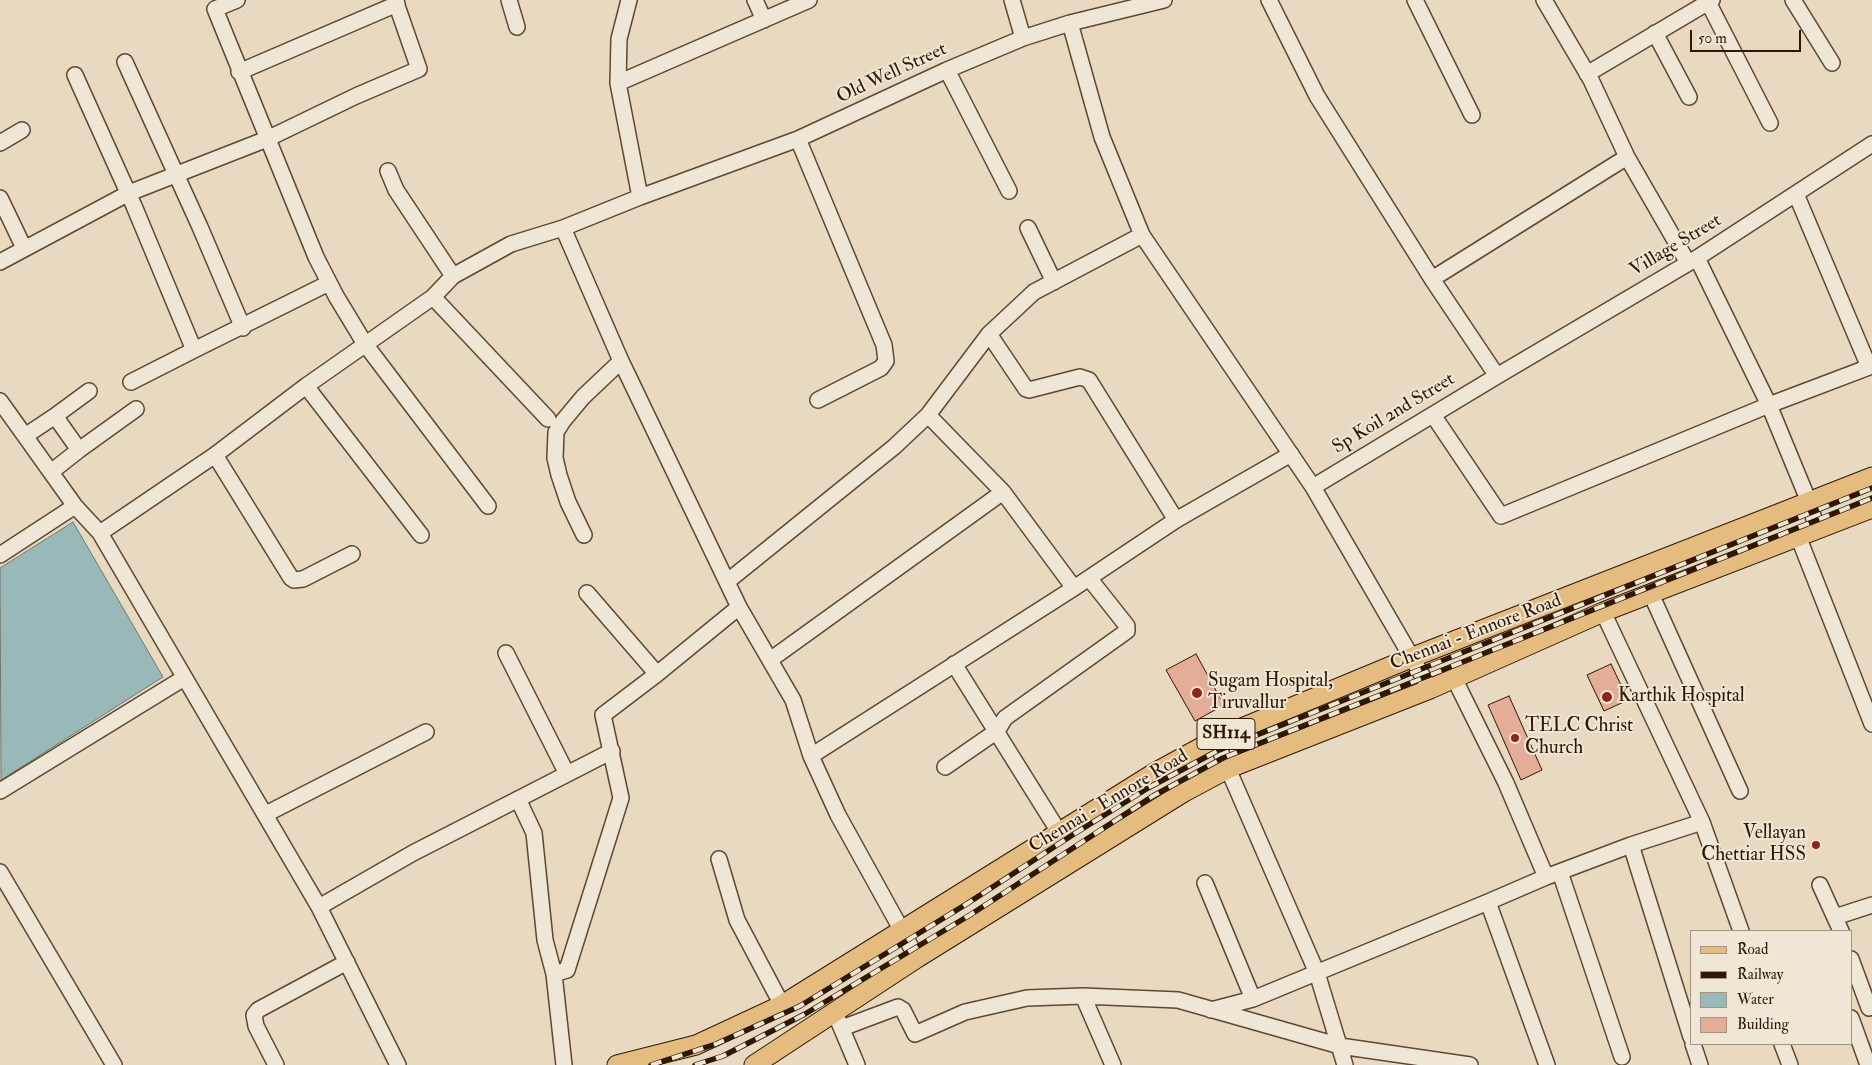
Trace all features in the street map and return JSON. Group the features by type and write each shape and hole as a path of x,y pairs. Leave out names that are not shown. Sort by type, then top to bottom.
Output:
{"main road":[{"name":"Chennai - Ennore Road","path":"618,1065 696,1045 782,1005 1156,772 1215,740 1412,658 1872,477"},
{"name":"Chennai - Ennore Road","path":"754,1065 838,1021 917,958 1184,792 1227,769 1454,678 1603,612 1872,508"}],"street":[{"path":"237,0 215,9 239,72 316,257 365,344 488,506"},
{"path":"509,0 517,27"},
{"path":"630,0 619,38 618,83 640,196"},
{"path":"755,0 764,20"},
{"path":"618,83 809,0"},
{"path":"1012,0 1023,38"},
{"name":"Old Well Street","path":"100,533 215,455 306,386 433,297 453,276 511,244 563,228 640,196 798,139 947,70 1023,38 1070,22 1143,3 1164,0"},
{"path":"1269,0 1317,96 1432,279 1497,376"},
{"path":"1415,0 1472,115"},
{"path":"1544,0 1587,74 1627,157 1693,261 1769,404 1809,502 1817,529"},
{"path":"1793,0 1832,64"},
{"path":"1587,74 1710,1 1770,124"},
{"path":"0,262 129,193 267,138 419,69 396,2 239,72"},
{"path":"1070,22 1102,137 1142,235 1313,487 1430,688"},
{"path":"1655,33 1689,97"},
{"path":"125,62 243,328"},
{"path":"947,70 1009,191"},
{"path":"75,74 129,193 194,350"},
{"path":"0,143 22,130"},
{"path":"798,139 884,344 886,360 881,368 818,400"},
{"name":"Village Street","path":"1497,376 1693,261 1872,144"},
{"path":"1432,279 1627,157"},
{"path":"388,171 396,190 453,276"},
{"path":"1433,415 1501,516 1769,404 1870,366 1796,194"},
{"path":"0,198 24,248"},
{"path":"563,228 621,361 739,607 793,700 811,756 838,815 917,958"},
{"path":"1028,228 1054,282"},
{"path":"728,581 894,448 928,415 989,334 1034,292 1142,235"},
{"path":"131,382 243,328 330,283"},
{"path":"433,297 548,419"},
{"path":"989,334 1026,389 1029,390 1080,377 1089,380 1176,520"},
{"path":"584,534 568,502 559,475 555,458 556,432 583,398 621,361"},
{"name":"Sp Koil 2nd Street","path":"1313,487 1497,376"},
{"path":"306,386 421,535"},
{"path":"25,436 90,391"},
{"path":"0,401 75,506 100,533 319,906 398,1065"},
{"path":"51,472 136,409"},
{"path":"928,415 1004,492 1074,588"},
{"path":"55,416 79,450"},
{"path":"811,756 1074,588 1176,520 1291,454"},
{"path":"215,455 291,578 294,580 303,579 352,554"},
{"path":"770,660 1004,492"},
{"path":"0,555 75,506"},
{"path":"1798,536 1872,724"},
{"path":"944,767 997,731 1005,718 1128,631 1127,626 1089,578"},
{"path":"586,593 657,674"},
{"path":"1651,594 1740,791"},
{"path":"554,974 567,970 621,798 603,716 739,607"},
{"path":"1603,612 1702,822 1741,930"},
{"path":"506,653 567,774"},
{"path":"954,664 1059,832"},
{"path":"0,790 184,678"},
{"path":"1454,678 1553,874 1622,1057"},
{"path":"266,814 426,732"},
{"path":"1215,740 1317,973 1345,1065"},
{"path":"319,906 413,853 612,751"},
{"path":"518,799 534,833 545,940 554,974 564,1065"},
{"path":"1209,1010 1253,999 1553,874 1631,845 1702,822"},
{"path":"1631,845 1690,1033"},
{"path":"719,859 738,920 782,1005"},
{"path":"0,872 114,1065"},
{"path":"1204,883 1253,999"},
{"path":"1820,885 1840,930"},
{"path":"1488,902 1548,1065"},
{"path":"1835,917 1872,905"},
{"path":"1852,961 1871,1008 1852,1017"},
{"path":"276,1065 256,1026 254,1015 258,1010 347,962"},
{"path":"1083,996 1113,1065"},
{"path":"857,1065 838,1021 901,1008 915,1034 965,1012 1027,998 1083,996 1178,1000 1340,1046 1470,1065"},
{"path":"1852,1020 1868,1065"},
{"path":"1693,1045 1700,1065"},
{"path":"1782,1045 1790,1065"}],"water":[{"path":"73,522 163,677 1,780 0,568"}],"building":[{"path":"1196,654 1224,705 1195,721 1166,670"},
{"path":"1611,664 1628,700 1604,711 1587,675"},
{"name":"TELC Christ Church","path":"1509,696 1542,770 1521,780 1488,705"}],"railway":[{"path":"651,1065 716,1044 800,1006 965,905 1148,788 1217,751 1872,488"},
{"path":"695,1065 723,1056 805,1014 970,915 1153,796 1223,758 1872,498"}],"place":[{"name":"Sugam Hospital, Tiruvallur","path":"1197,693"},
{"name":"Karthik Hospital","path":"1607,697"},
{"name":"TELC Christ Church","path":"1515,738"},
{"name":"Vellayan Chettiar HSS","path":"1816,845"}]}
